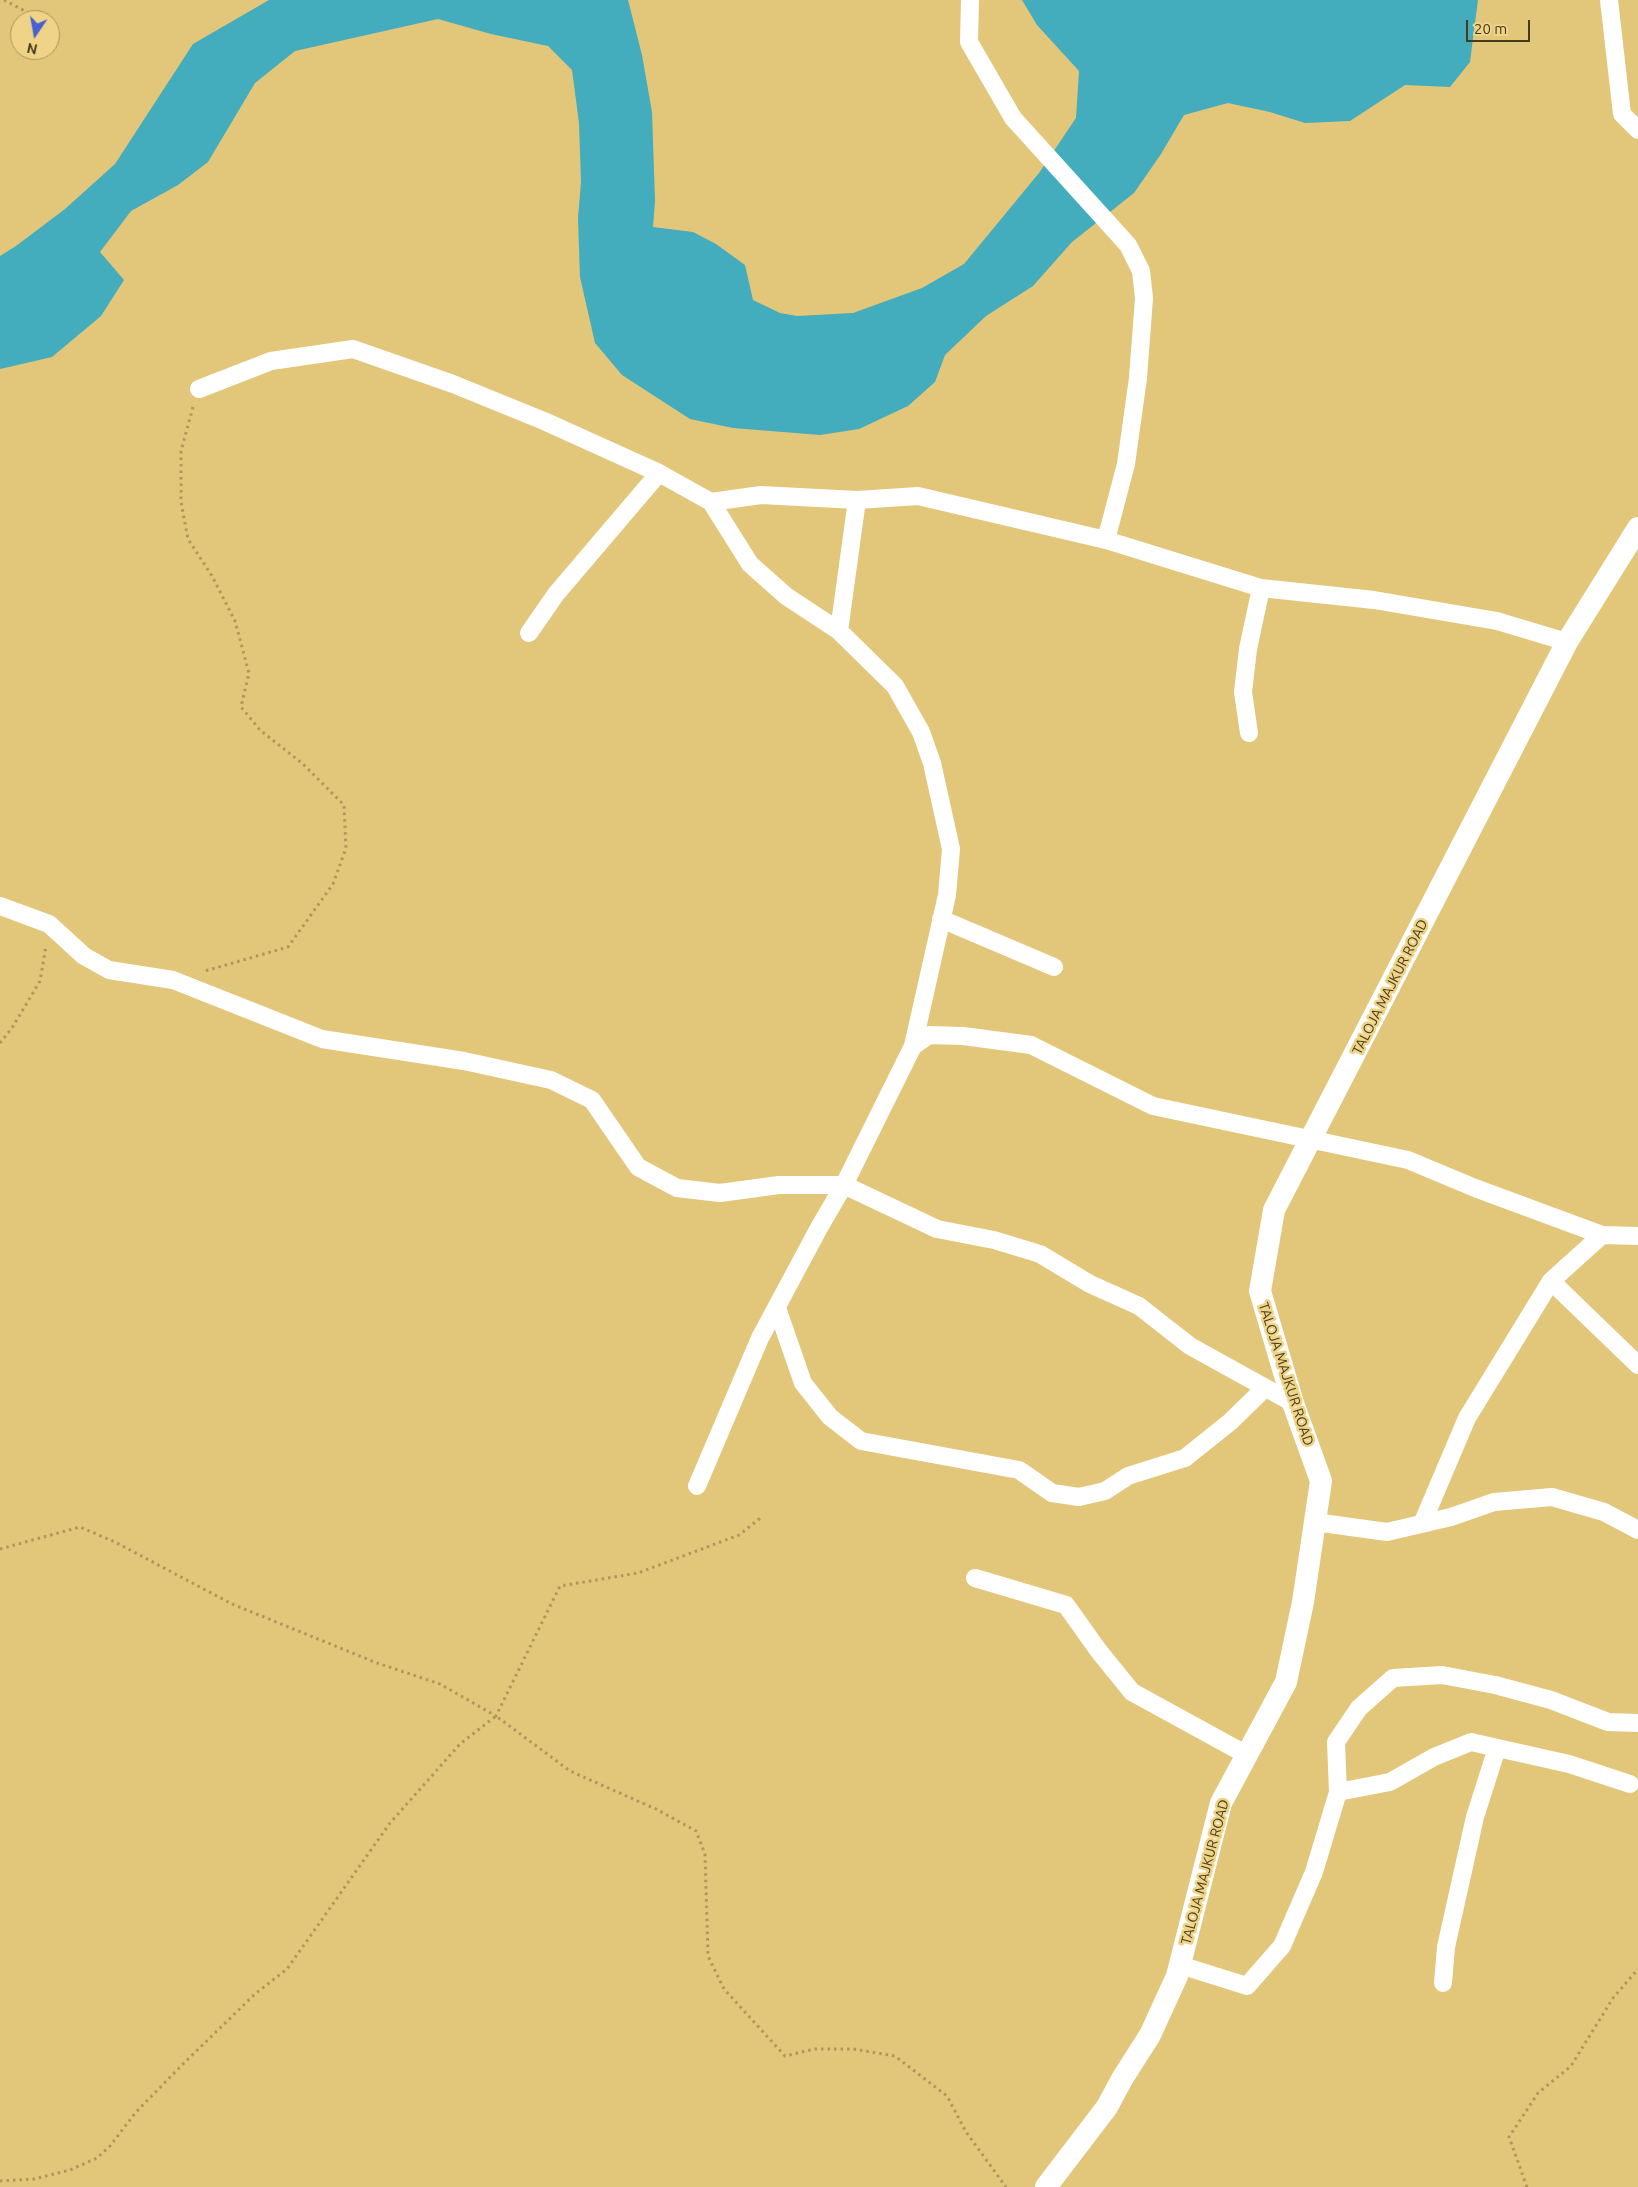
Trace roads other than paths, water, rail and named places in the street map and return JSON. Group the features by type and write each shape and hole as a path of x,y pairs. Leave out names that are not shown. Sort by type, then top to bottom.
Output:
{"street":[{"path":"970,0 969,42 1013,118 1128,245 1141,271 1144,298 1139,368 1126,464 1106,540"},
{"path":"1609,0 1622,114 1638,130"},
{"path":"198,389 271,361 353,348 471,391 544,421 659,473 711,502 750,564 786,596 839,631 895,686 920,732 932,763 951,849 946,895 913,1046 844,1185 760,1338 697,1486"},
{"path":"529,633 556,594 659,473"},
{"path":"711,502 761,495 858,500 918,496 1106,540 1261,588 1374,600 1488,620 1567,642"},
{"path":"839,631 858,500"},
{"name":"TALOJA MAJKUR ROAD","path":"1046,2187 1108,2107 1122,2079 1150,2036 1177,1976 1221,1803 1286,1682 1303,1602 1321,1481 1293,1404 1260,1291 1274,1210 1567,642 1638,528"},
{"path":"1249,733 1242,692 1248,649 1261,588"},
{"path":"0,906 50,924 84,956 109,970 173,980 322,1040 464,1061 551,1080 592,1100 638,1167 677,1188 720,1193 779,1185 844,1185 937,1229 994,1240 1040,1254 1090,1284 1139,1306 1190,1346 1293,1404"},
{"path":"941,919 1054,967"},
{"path":"913,1046 929,1036 963,1036 1031,1046 1153,1106 1408,1160 1475,1188 1602,1235 1638,1236"},
{"path":"1422,1524 1467,1418 1551,1281 1602,1235"},
{"path":"1551,1281 1638,1365"},
{"path":"777,1308 803,1384 830,1417 861,1441 1019,1470 1052,1493 1079,1498 1105,1491 1128,1476 1185,1458 1230,1422 1265,1388"},
{"path":"1314,1522 1388,1532 1451,1517 1494,1502 1552,1497 1604,1512 1638,1530"},
{"path":"975,1578 1066,1605 1098,1650 1132,1692 1247,1755"},
{"path":"1180,1964 1247,1986 1282,1946 1314,1872 1338,1792 1336,1742 1359,1708 1393,1678 1442,1675 1495,1685 1551,1700 1608,1722 1638,1723"},
{"path":"1338,1792 1390,1782 1434,1757 1471,1742 1569,1764 1630,1784"},
{"path":"1443,1983 1446,1947 1475,1817 1497,1748"}],"water":[{"path":"269,0 628,0 642,55 652,112 655,201 653,227 693,232 716,244 745,265 753,300 780,313 797,316 853,313 922,288 964,264 1039,173 1076,118 1079,71 1037,25 1022,0 1478,0 1470,62 1450,87 1405,85 1350,121 1305,123 1270,112 1228,103 1184,115 1161,154 1134,193 1072,242 1033,286 986,316 945,355 935,382 908,406 859,429 820,435 733,428 690,419 622,375 595,343 580,277 578,218 581,182 579,123 572,70 548,46 491,34 438,19 295,51 255,83 208,162 178,185 131,211 100,252 124,280 101,316 52,357 0,369 0,256 65,209 115,164 193,44"}]}
